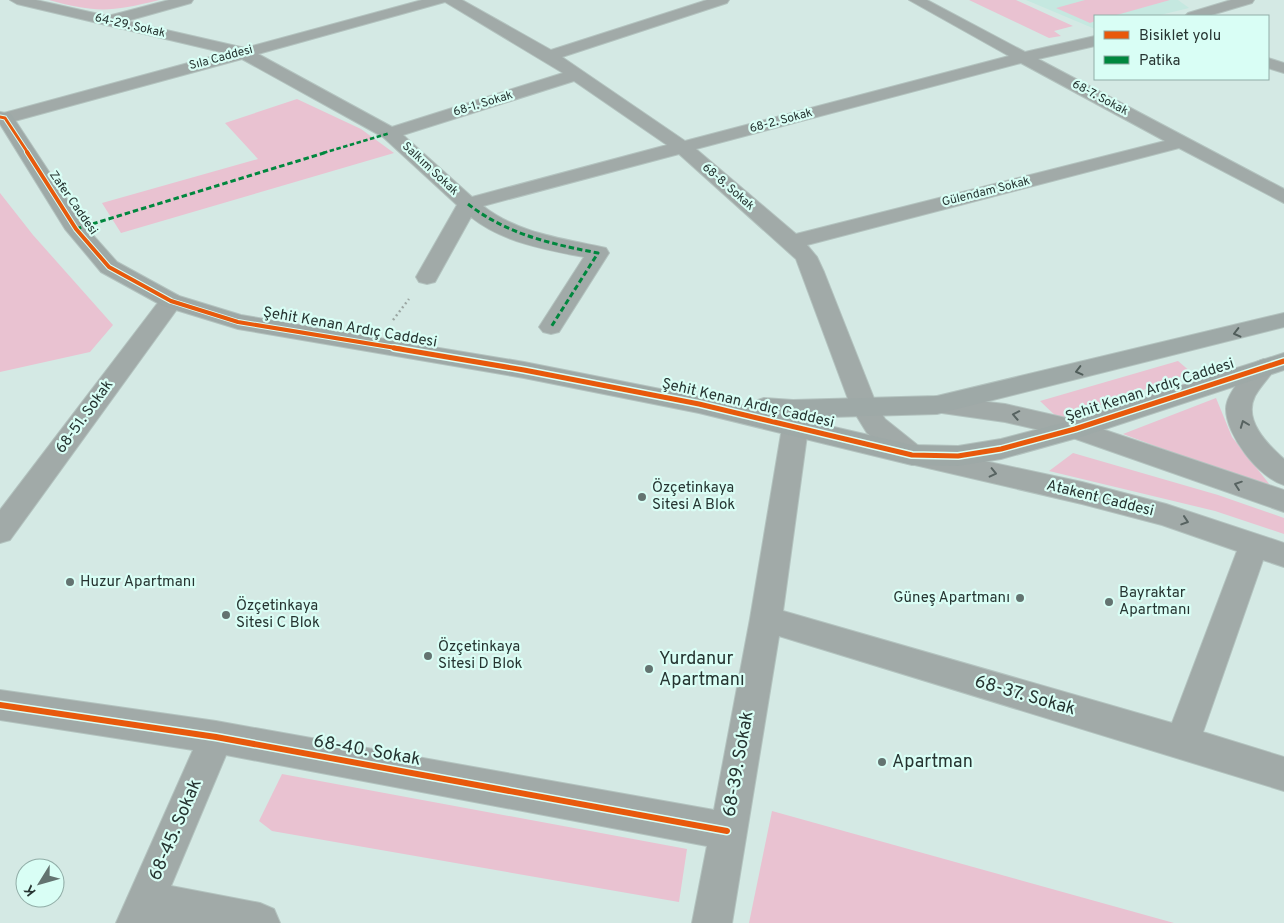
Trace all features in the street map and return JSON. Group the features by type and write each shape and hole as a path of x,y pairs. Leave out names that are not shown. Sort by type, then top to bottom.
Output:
{"street":[{"name":"64-29. Sokak","path":"17,0 242,52"},
{"path":"110,21 186,0"},
{"name":"Sıla Caddesi","path":"2,118 439,0"},
{"name":"68-8. Sokak","path":"451,0 548,56 682,147 792,242 806,257 813,272 864,407 876,426 912,455"},
{"path":"548,56 722,0"},
{"name":"68-7. Sokak","path":"916,0 1284,197"},
{"path":"1192,0 1211,11"},
{"path":"1196,15 1247,0"},
{"name":"68-2. Sokak","path":"468,204 1024,57 1094,41"},
{"name":"Salkım Sokak","path":"242,52 390,133 468,204 426,277"},
{"name":"68-1. Sokak","path":"390,133 576,75"},
{"name":"Zafer Caddesi","path":"2,118 76,229 109,267 170,301"},
{"name":"Gülendam Sokak","path":"792,242 1181,142"},
{"path":"468,204 482,216 546,244 598,253 551,327"},
{"name":"Şehit Kenan Ardıç Caddesi","path":"170,301 238,322 524,370 666,398 912,455 967,455 1002,449 1075,428 1274,364"},
{"name":"68-51. Sokak","path":"0,532 170,301"},
{"name":"Şehit Kenan Ardıç Caddesi","path":"666,398 793,410 937,405 1284,320"},
{"path":"1274,364 1245,394 1239,406 1242,423 1262,455 1284,474"},
{"path":"937,405 1005,413 1075,428 1284,501"},
{"name":"68-39. Sokak","path":"712,923 766,619 795,428"},
{"name":"Atakent Caddesi","path":"912,455 1138,508 1284,555"},
{"path":"1182,742 1254,544"},
{"name":"68-37. Sokak","path":"766,619 1284,774"},
{"name":"68-40. Sokak","path":"0,705 216,737 727,831"},
{"name":"68-45. Sokak","path":"141,912 216,737"},
{"path":"141,912 260,923"}],"path":[{"path":"373,345 426,277"}],"shaded area":[{"path":"49,0 159,0 115,9 92,9"},
{"path":"969,0 1016,0 1073,26 1054,31 1061,36 1049,38"},
{"path":"1026,0 1178,0 1189,8 1160,15 1094,15 1094,29"},
{"path":"1085,0 1170,0 1117,15 1094,15 1094,21 1090,23 1056,8"},
{"path":"297,99 361,129 394,153 121,233 102,203 258,159 225,123"},
{"path":"0,193 33,235 113,325 90,352 0,372"},
{"path":"1178,361 1192,373 1059,419 1040,401"},
{"path":"1216,398 1232,437 1274,490 1123,434"},
{"path":"1073,453 1218,495 1284,518 1284,534 1215,511 1049,471"},
{"path":"282,774 687,849 679,902 272,831 259,821"},
{"path":"772,811 1174,923 749,923"}],"marked path":[{"path":"76,229 390,133"},
{"path":"468,204 497,224 529,238 598,253 551,327"}],"cycle path":[{"path":"0,117 5,118 76,229 109,267 171,301 238,322 524,370 699,404 912,455 958,456 1001,449 1075,429 1284,361"},
{"path":"0,705 216,737 727,831"}],"place":[{"name":"Özçetinkaya Sitesi A Blok","path":"642,497"},
{"name":"Huzur Apartmanı","path":"70,582"},
{"name":"Güneş Apartmanı","path":"1020,598"},
{"name":"Bayraktar Apartmanı","path":"1109,602"},
{"name":"Özçetinkaya Sitesi C Blok","path":"226,615"},
{"name":"Özçetinkaya Sitesi D Blok","path":"428,656"},
{"name":"Yurdanur Apartmanı","path":"649,669"},
{"name":"Apartman","path":"882,762"}]}
